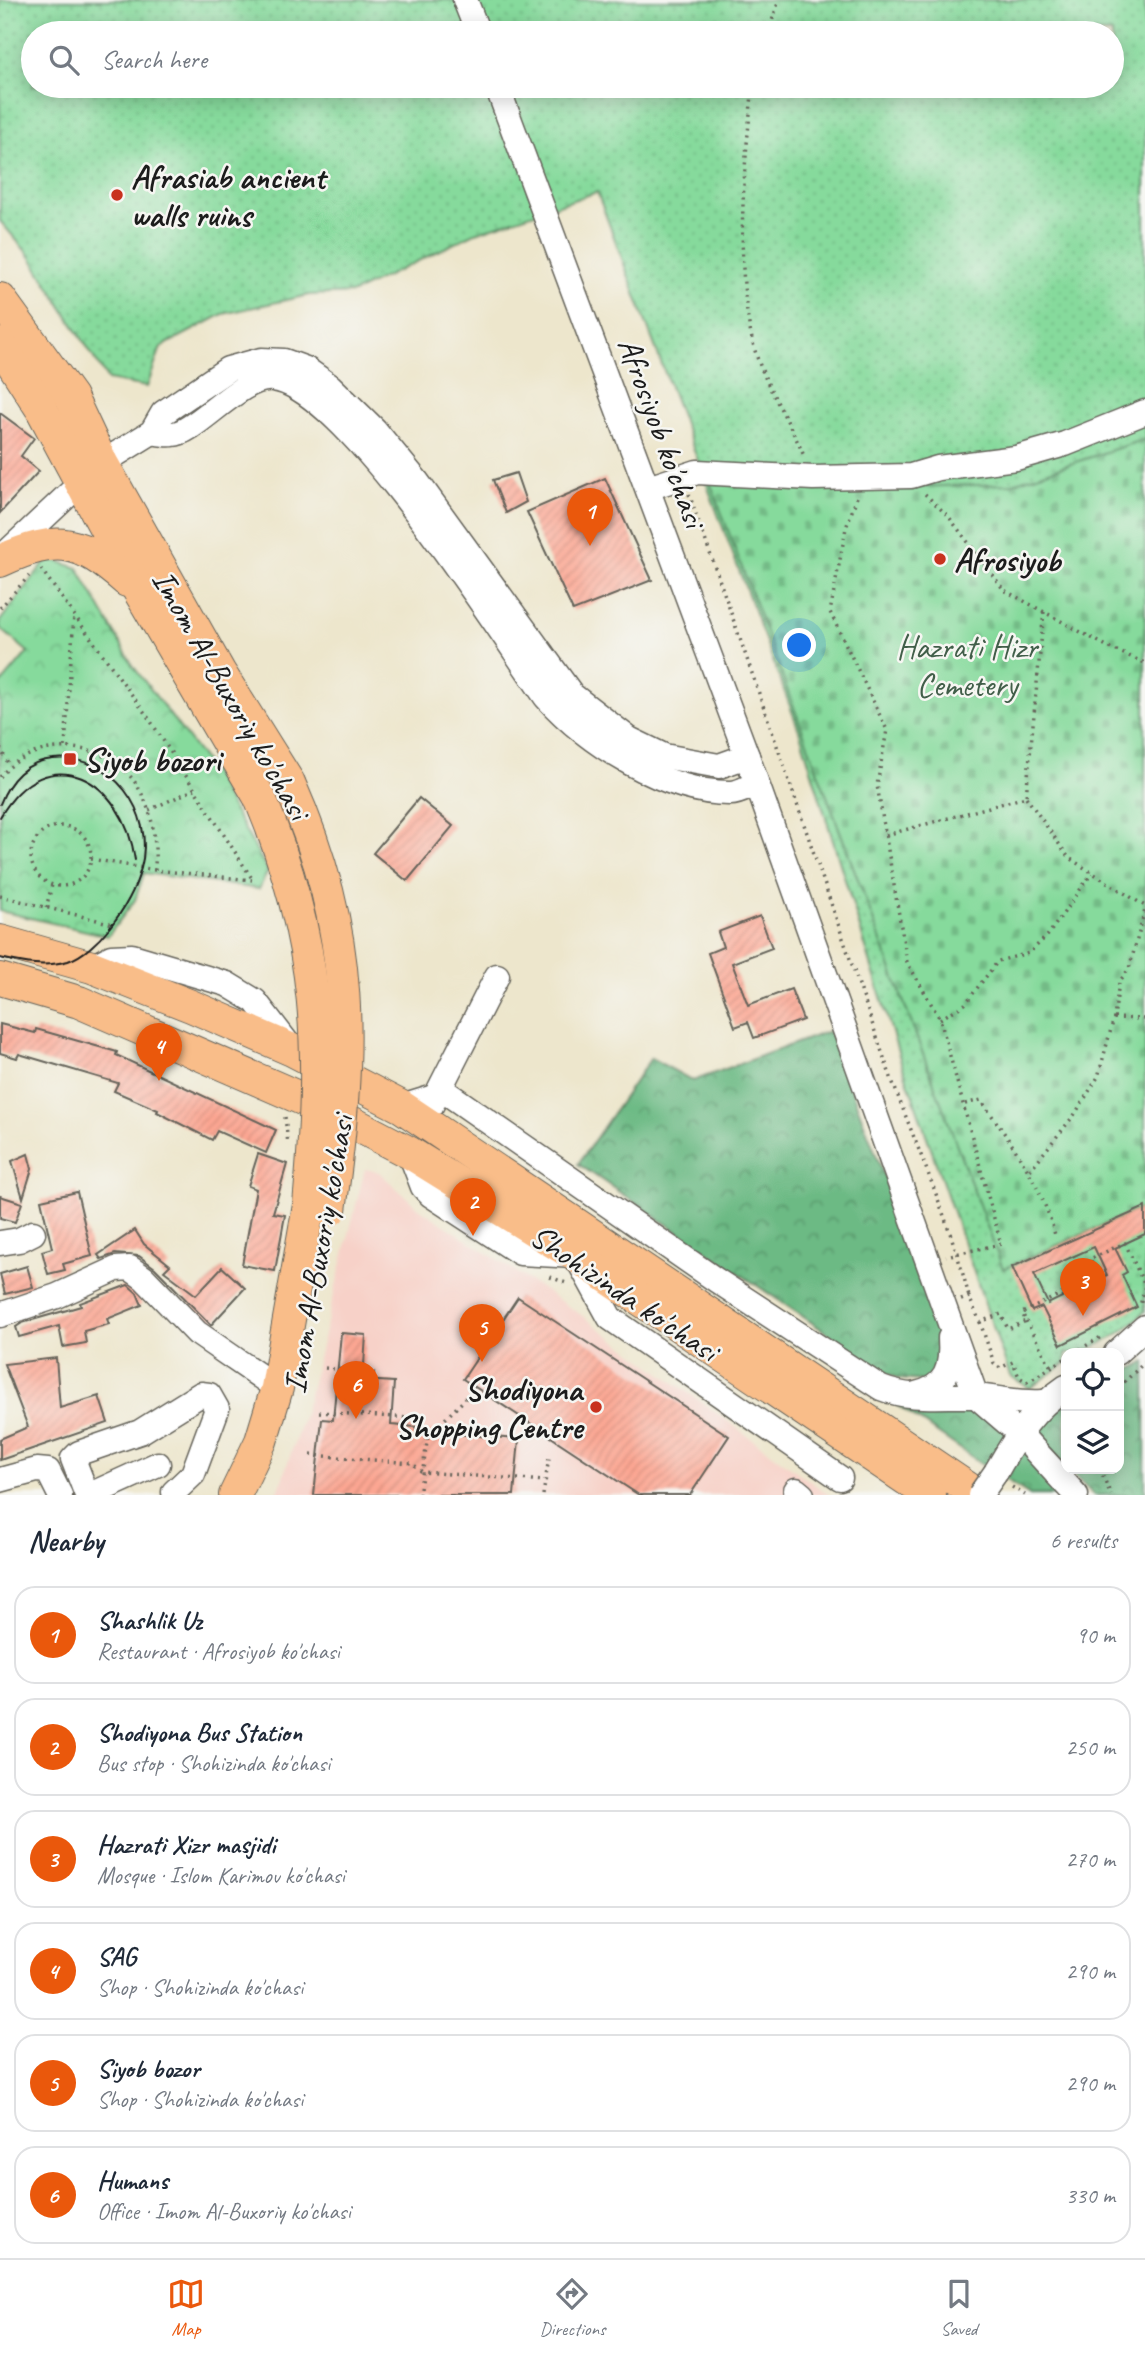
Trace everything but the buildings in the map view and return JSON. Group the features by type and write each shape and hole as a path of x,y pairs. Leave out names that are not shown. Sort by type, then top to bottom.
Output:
{"main road":[{"name":"Imom Al-Buxoriy ko'chasi","path":"0,299 71,397 91,473 139,591 260,798 295,899 306,940 316,1010 320,1207"},
{"name":"Imom Al-Buxoriy ko'chasi","path":"0,344 41,408 91,473 289,783 320,857 335,925 346,999 343,1115 320,1207 298,1325 261,1441 235,1495"},
{"path":"0,560 41,546 71,545 94,554 139,591"},
{"name":"Shohizinda ko'chasi","path":"0,941 92,967 292,1050 420,1108 985,1487"},
{"path":"79,1002 92,967"},
{"name":"Shohizinda ko'chasi","path":"0,979 79,1002 330,1111 410,1153 576,1256 930,1495"},
{"name":"Imom Al-Buxoriy ko'chasi","path":"256,1495 278,1443 298,1382 298,1325"}],"street":[{"path":"465,0 473,21"},
{"name":"Afrosiyob ko'chasi","path":"502,98 747,756 976,1396"},
{"path":"0,560 91,473 152,432 163,413 228,369 261,360 284,361 306,369 330,386 375,430 416,480 572,695 629,739 664,756 719,766 747,756"},
{"path":"152,432 175,435 253,383 272,379 298,388 326,409 387,474 546,697 570,724 618,755 677,782 733,793 760,793"},
{"path":"648,488 696,472 863,479 911,476 938,468 1029,454 1111,428 1145,412"},
{"path":"420,1108 497,976"},
{"path":"420,1108 447,1093 716,1280 881,1388 909,1396 976,1396 997,1401 1043,1402"},
{"path":"0,1243 19,1240 33,1233"},
{"path":"576,1256 610,1318 840,1478"},
{"path":"0,1314 57,1296 116,1269 130,1268 144,1278 197,1333 277,1388"},
{"path":"909,1396 930,1391 945,1379 950,1363 946,1312"},
{"path":"1122,1348 1145,1327"},
{"path":"985,1487 1019,1433 1043,1402 1061,1390"},
{"path":"140,1432 175,1494 193,1474 217,1409 215,1400 209,1395 201,1394 140,1432 79,1453 73,1459 88,1495 158,1464"},
{"path":"976,1396 1019,1433 1076,1495"},
{"path":"0,1480 37,1470 48,1471 60,1495"}],"path":[{"path":"772,21 779,0"},
{"path":"752,98 745,195 745,310 757,356 813,478"},
{"path":"683,476 789,774 882,1054 958,1254 969,1297 994,1363 1000,1368 1013,1362 1019,1377 1027,1382 1061,1361"},
{"path":"911,476 920,489 949,517 1004,590 1112,649 1145,663"},
{"path":"863,479 846,528 830,612 887,730 877,785 907,962 940,1019 965,1104 1000,1244 927,1261"},
{"path":"0,608 38,566 74,612 195,789 253,880 155,870 91,859"},
{"path":"1030,1170 1075,1114 1098,1077 1114,1018 1119,982 1129,969 1145,908 1069,858 1026,797 1044,611"},
{"path":"65,747 74,612"},
{"path":"0,777 9,765 43,748 65,747 92,753 119,766 137,785 149,810 156,841 155,870"},
{"path":"0,748 9,765"},
{"path":"149,810 195,789"},
{"path":"886,835 1026,797"},
{"path":"65,827 79,832 88,843 91,859 87,871 77,882 64,887 52,884 38,876 31,863 32,849 38,836 51,828 65,827"},
{"path":"940,1019 965,1004 998,961 1029,953 1048,935 1093,873"},
{"path":"46,908 52,884"},
{"path":"0,896 113,924"},
{"path":"1114,1018 1145,1019"},
{"path":"965,1104 981,1100 1030,1170 1047,1203 1055,1235"},
{"path":"1051,1367 1022,1313 1098,1276 1090,1259 1125,1243 1145,1286 1142,1302 1145,1300"},
{"path":"946,1312 969,1297"},
{"path":"980,1322 1001,1314 1008,1329 1026,1321"},
{"path":"1124,1382 1145,1362"},
{"path":"325,1368 375,1373"},
{"path":"419,1495 428,1436 467,1397"},
{"path":"318,1412 410,1418 428,1436"},
{"path":"311,1455 412,1464 422,1472 545,1481"},
{"path":"543,1495 550,1458"},
{"path":"1102,1474 1111,1495"}],"shaded area":[{"path":"365,1169 379,1172 417,1207 577,1312 829,1495 277,1495 305,1411"}],"green space":[{"name":"Afrosiyob","path":"0,0 1145,0 1145,1311 1129,1326 1098,1345 1090,1348 1061,1348 1061,1366 1030,1388 1010,1376 902,1065 799,730 597,192 475,233 353,293 309,295 223,314 161,347 147,387 108,380 30,256 0,221"},
{"name":"Hazrati Hizr Cemetery","path":"1145,439 1145,1215 1142,1208 1003,1269 710,482 908,487 1010,484"},
{"path":"48,558 78,568 133,666 208,765 268,871 259,889 144,873 135,900 108,936 0,911 0,685 28,652 0,628 0,621"},
{"path":"829,1031 943,1331 941,1368 923,1381 898,1379 886,1373 578,1164 651,1058 693,1081"},
{"path":"1145,1362 1145,1495 1094,1495 1073,1474 1124,1474 1124,1373"},
{"path":"888,1399 935,1408 984,1409 1013,1435 988,1468"},
{"path":"1061,1407 1061,1462 1039,1439 1041,1418"},
{"path":"1022,1446 1067,1495 1030,1495 1002,1477"}],"tram line":[{"path":"0,804 8,787 27,768 53,759 74,760 94,766 111,776 125,790 142,826 144,847 139,876 128,900 105,933 85,952 74,959 50,964 0,958"},
{"path":"0,817 19,792 40,778 61,773 81,778 100,790 116,808 128,832 135,860"}],"place":[{"name":"Afrasiab ancient walls ruins","path":"117,195"},
{"name":"Shashlik Uz","path":"590,546"},
{"name":"Afrosiyob","path":"940,559"},
{"name":"Siyob bozori","path":"70,759"},
{"name":"SAG","path":"159,1081"},
{"name":"Shodiyona Bus Station","path":"473,1236"},
{"name":"Hazrati Xizr masjidi","path":"1083,1316"},
{"name":"Siyob bozor","path":"482,1362"},
{"name":"Shodiyona Shopping Centre","path":"596,1407"},
{"name":"Humans","path":"356,1419"}]}
